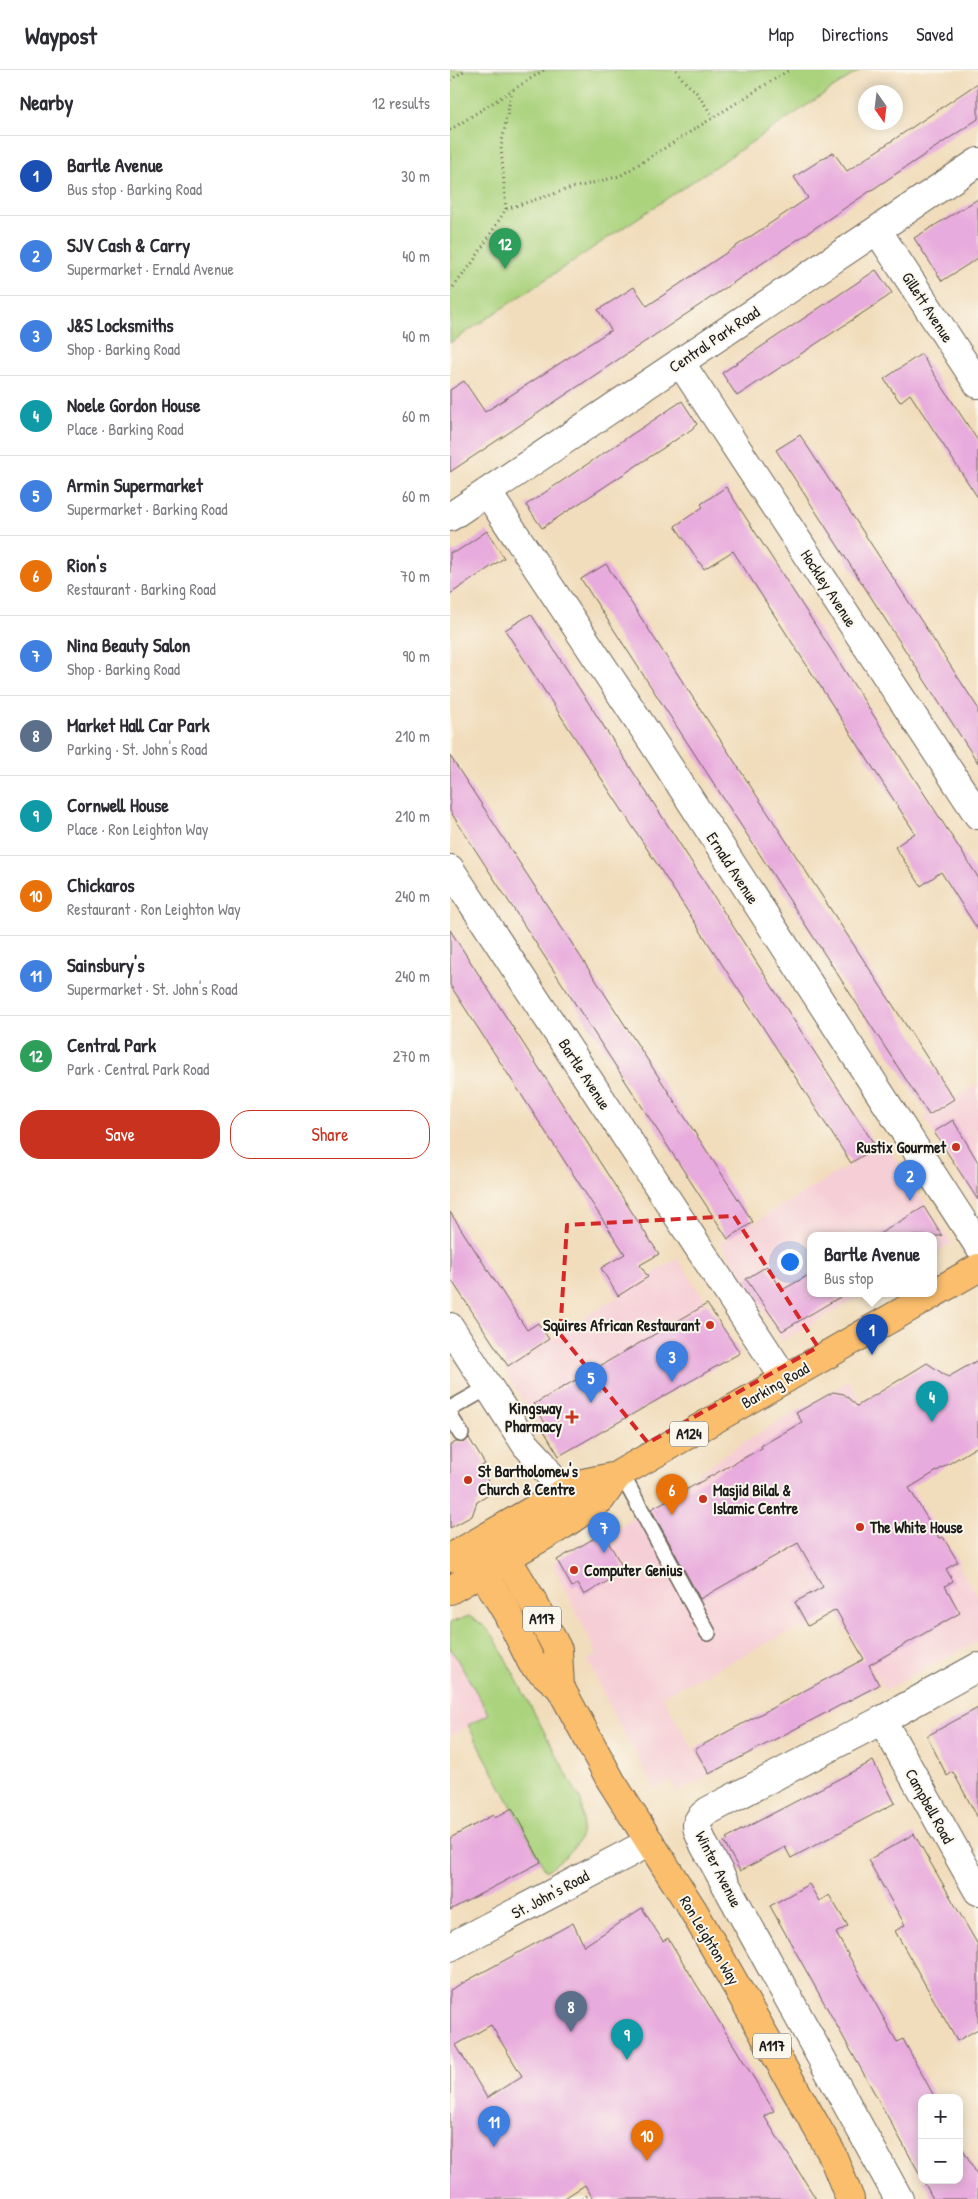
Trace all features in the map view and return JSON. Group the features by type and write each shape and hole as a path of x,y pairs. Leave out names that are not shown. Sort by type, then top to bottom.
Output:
{"main road":[{"name":"Barking Road","path":"937,1292 978,1268"},
{"name":"Barking Road","path":"459,1553 578,1484 619,1474 928,1297"},
{"name":"Barking Road","path":"450,1590 563,1525 601,1499 619,1474"},
{"name":"Ron Leighton Way","path":"492,1533 532,1600 558,1650 560,1687"},
{"name":"Ron Leighton Way","path":"459,1553 482,1572 532,1663 560,1687 611,1781 693,1910 773,2048 831,2152 850,2199"}],"street":[{"name":"Central Park Road","path":"450,517 978,162"},
{"name":"Gillett Avenue","path":"877,230 978,384"},
{"name":"Hockley Avenue","path":"680,362 978,815"},
{"name":"Ernald Avenue","path":"487,492 654,744 978,1245"},
{"name":"Bartle Avenue","path":"450,869 785,1379"},
{"path":"450,1327 526,1445 540,1460 561,1493"},
{"name":"Winter Avenue","path":"898,2199 704,1845 696,1824 698,1818 708,1811 882,1720 978,1667"},
{"name":"Campbell Road","path":"882,1720 978,1891"},
{"name":"St. John's Road","path":"450,1947 650,1842"}],"lane":[{"path":"450,1409 489,1387"},
{"path":"450,1416 461,1434"},
{"path":"619,1474 708,1633"}],"path":[{"path":"450,80 465,70"},
{"path":"450,130 544,70"},
{"path":"676,70 682,80 697,93 713,117"},
{"path":"506,210 569,189 620,176 789,70"},
{"path":"450,290 474,262 506,210 501,147 512,90"},
{"path":"582,2199 590,2194"}],"highlighted area":[{"path":"734,1216 818,1347 648,1443 560,1334 567,1225"}],"shaded area":[{"path":"978,1083 978,1205 924,1118"},
{"path":"885,1143 952,1243 937,1252 937,1232 807,1232 807,1297 859,1297 782,1341 721,1243"},
{"path":"677,1258 740,1353 559,1456 504,1370"},
{"path":"849,1381 978,1598 978,1641 885,1690 840,1611 804,1632 800,1627 662,1696 709,1776 677,1792 671,1781 655,1789 610,1708 588,1660 597,1654 553,1565 557,1560 603,1533 606,1537 747,1440"},
{"path":"450,1647 489,1714 450,1736"}],"green space":[{"path":"450,70 860,70 450,343"},
{"path":"469,1616 483,1625 493,1635 581,1801 583,1826 577,1843 572,1850 546,1871 468,1725 489,1714 450,1647 450,1623"}],"building":[{"path":"978,83 978,119 450,472 450,390 464,381 485,412 611,330 598,310 634,287 647,306 808,198 794,177 833,152 847,171"},
{"path":"978,199 978,258 942,281 914,238"},
{"path":"876,270 892,293 737,396 722,373"},
{"path":"921,354 978,441 978,498 910,394 900,402 884,379"},
{"path":"682,401 697,424 692,429 542,528 526,505"},
{"path":"800,435 978,708 978,763 776,450"},
{"path":"726,487 978,877 978,930 941,872 921,886 895,847 915,833 733,551 704,569 675,526 703,507 701,504"},
{"path":"487,531 504,558 450,594 450,552 456,552"},
{"path":"606,564 954,1099 929,1115 581,579"},
{"path":"531,614 876,1147 851,1163 505,630"},
{"path":"450,756 753,1222 728,1239 450,811"},
{"path":"450,930 659,1254 640,1265 648,1277 618,1296 601,1268 625,1254 450,985"},
{"name":"Rustix Gourmet","path":"953,1120 978,1162 978,1200 934,1132"},
{"path":"924,1207 942,1236 937,1236 937,1232 883,1232"},
{"path":"450,1212 527,1330 538,1323 549,1339 508,1366 450,1278"},
{"path":"767,1266 782,1290 807,1276 807,1297 840,1297 782,1331 746,1279"},
{"path":"707,1304 740,1353 559,1456 544,1431 548,1428 534,1404"},
{"path":"978,1360 978,1446 909,1488 939,1538 943,1537 958,1562 946,1569 953,1581 945,1586 960,1613 869,1665 879,1685 709,1774 695,1749 864,1659 836,1610 808,1626 795,1602 823,1587 798,1543 700,1599 651,1509 762,1448 761,1446 802,1422 796,1413 833,1392 844,1394 857,1406 927,1363 948,1377"},
{"name":"St Bartholomew's Church & Centre","path":"469,1438 485,1464 480,1467 494,1492 477,1502 472,1516 450,1528 450,1445 456,1442 465,1442"},
{"path":"603,1533 625,1571 584,1595 578,1584 572,1587 557,1560"},
{"path":"978,1708 978,1818 953,1772 947,1776 927,1736"},
{"path":"873,1761 895,1803 791,1858 785,1847 740,1871 724,1842 728,1840 726,1838"},
{"path":"512,1808 541,1862 450,1910 450,1838 493,1815 495,1818"},
{"path":"914,1834 978,1945 978,2029 957,2041 895,1931 905,1925 868,1860"},
{"path":"809,1884 819,1901 829,1895 848,1926 836,1933 897,2042 903,2039 933,2094 918,2094 918,2171 770,1906"},
{"path":"642,1908 663,1941 668,1938 774,2111 764,2116 816,2199 593,2199 585,2185 563,2199 450,2199 450,1990 573,1923 584,1946","holes":["491,2025 522,2076 487,2098 456,2045"]},
{"path":"963,2149 978,2176 978,2199 933,2199 925,2184 963,2184"}],"place":[{"name":"Central Park","path":"505,269"},
{"name":"Rustix Gourmet","path":"956,1147"},
{"name":"SJV Cash & Carry","path":"910,1201"},
{"name":"Squires African Restaurant","path":"710,1325"},
{"name":"Bartle Avenue","path":"872,1355"},
{"name":"J&S Locksmiths","path":"672,1382"},
{"name":"Armin Supermarket","path":"591,1403"},
{"name":"Kingsway Pharmacy","path":"572,1417"},
{"name":"Noele Gordon House","path":"932,1422"},
{"name":"St Bartholomew's Church & Centre","path":"468,1480"},
{"name":"Masjid Bilal & Islamic Centre","path":"703,1499"},
{"name":"Rion's","path":"672,1515"},
{"name":"The White House","path":"860,1527"},
{"name":"Nina Beauty Salon","path":"604,1553"},
{"name":"Computer Genius","path":"574,1570"},
{"name":"Market Hall Car Park","path":"571,2032"},
{"name":"Cornwell House","path":"627,2060"},
{"name":"Sainsbury's","path":"494,2147"},
{"name":"Chickaros","path":"647,2161"}]}
